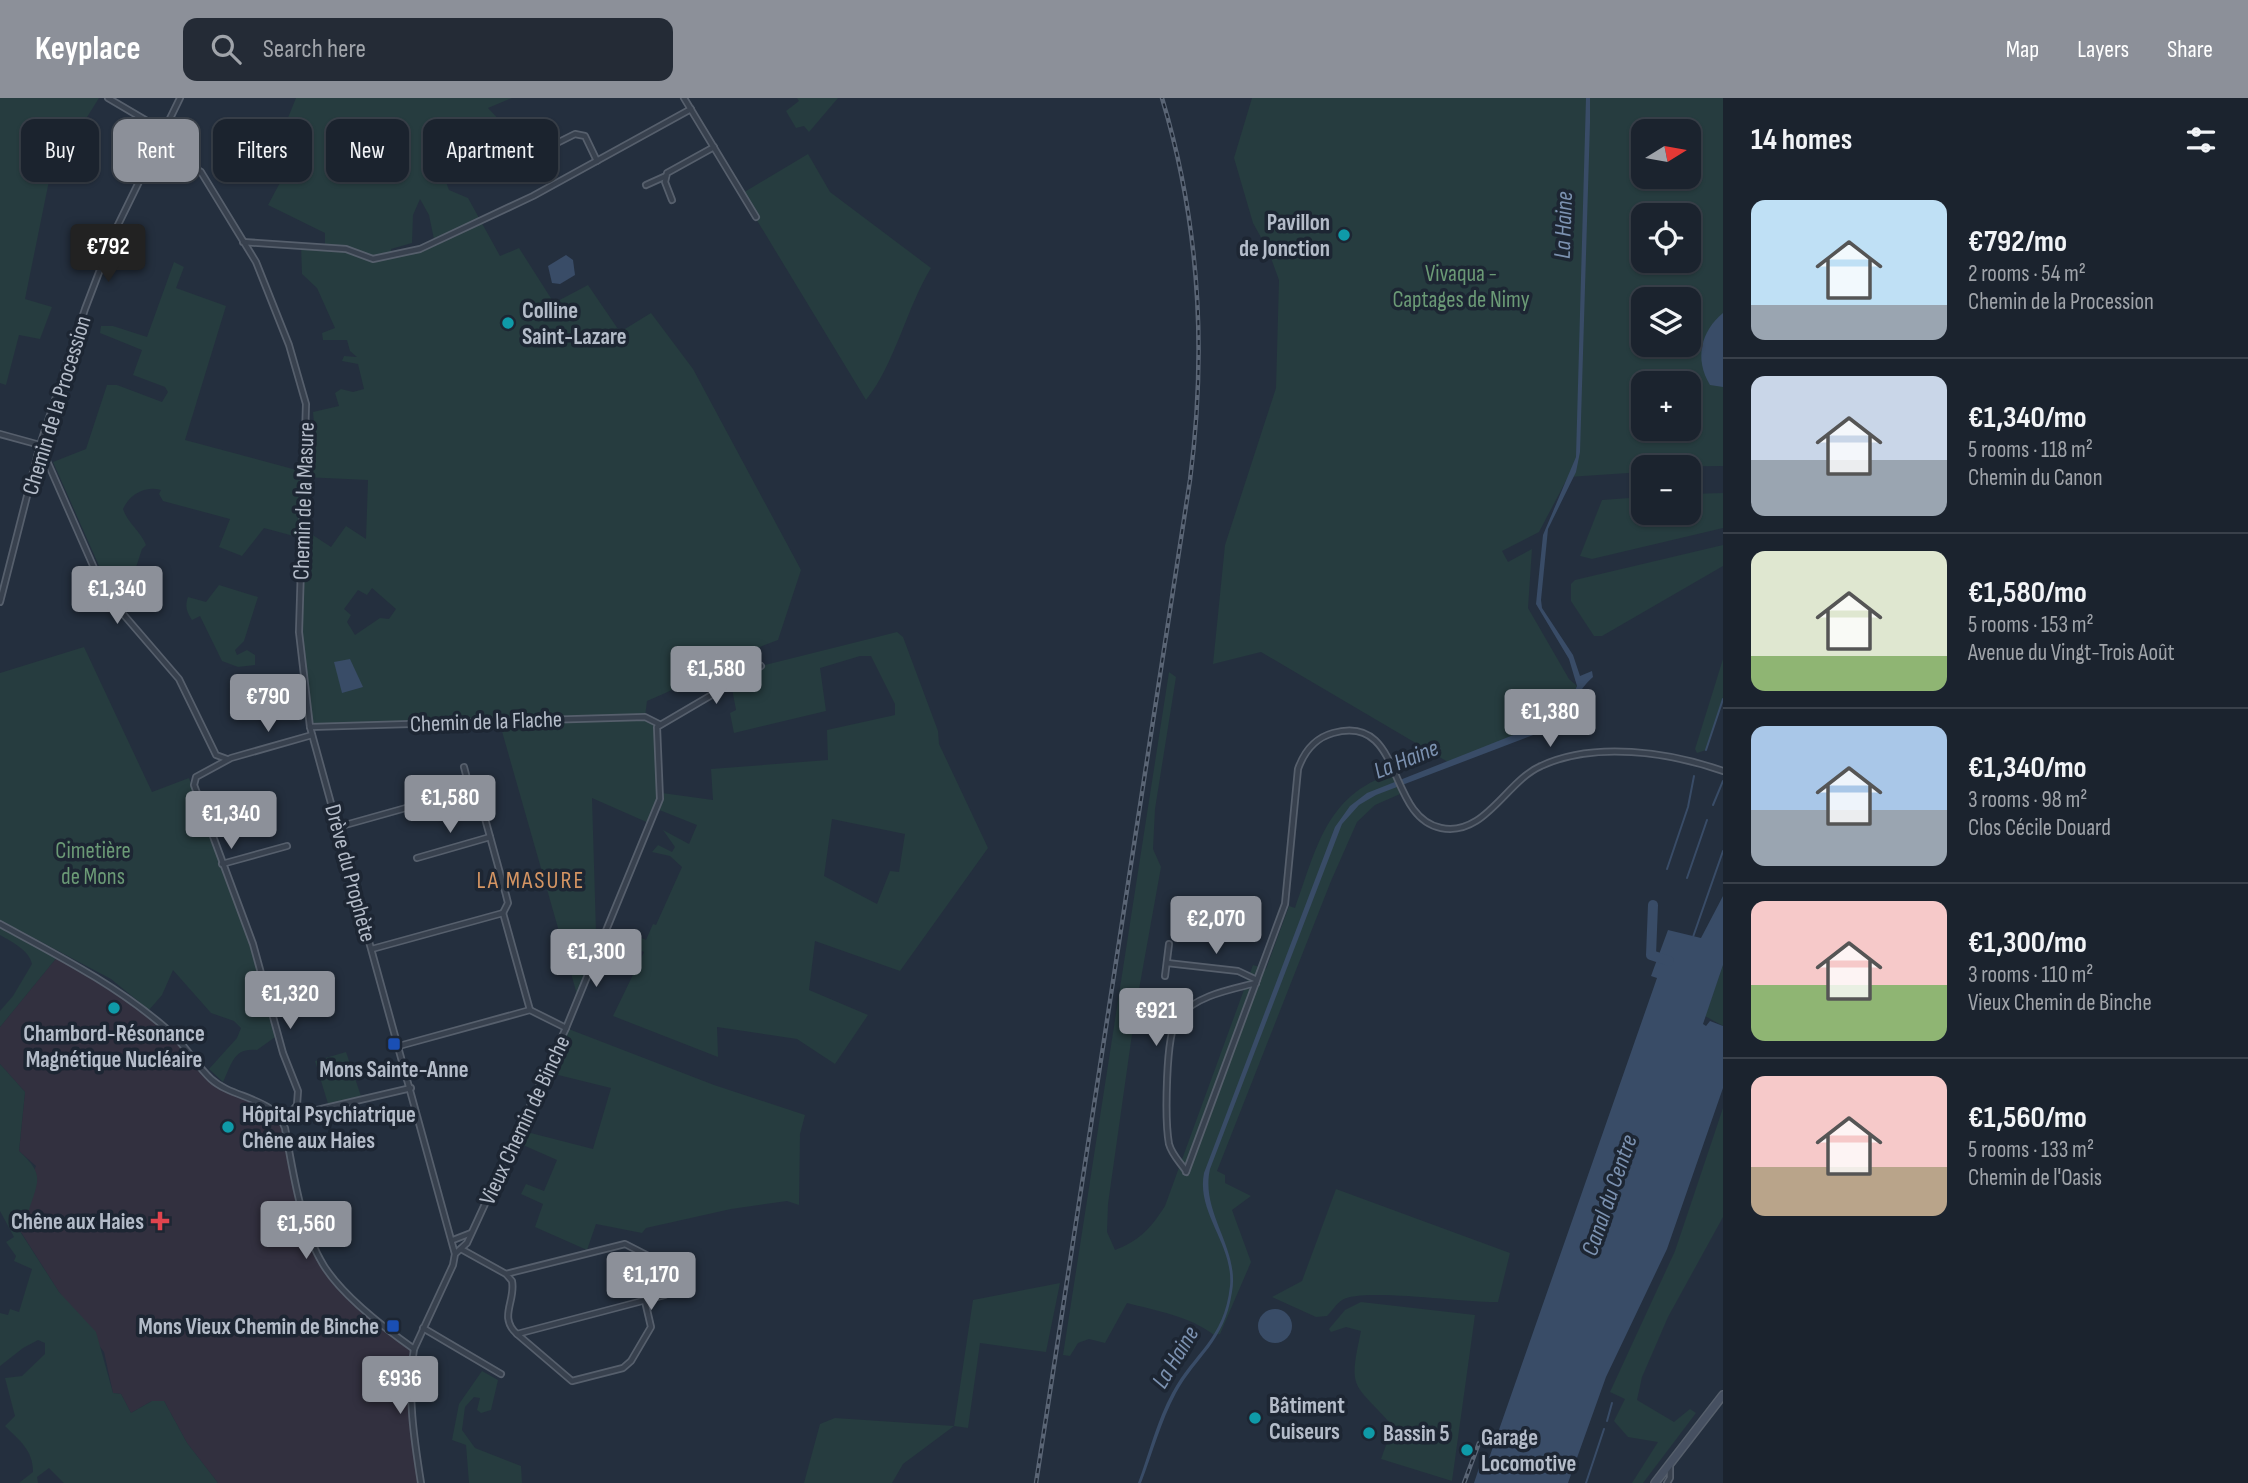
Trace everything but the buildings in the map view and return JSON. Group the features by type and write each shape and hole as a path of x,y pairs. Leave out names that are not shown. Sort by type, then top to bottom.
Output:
{"main road":[{"path":"1655,1483 1723,1395"}],"street":[{"path":"108,98 144,119"},
{"name":"Chemin de la Procession","path":"170,119 180,98"},
{"path":"684,98 756,217"},
{"path":"243,242 346,249 369,259 382,258 441,241 691,109"},
{"path":"558,142 575,134 585,136 597,161"},
{"path":"646,185 713,147"},
{"name":"Chemin de la Masure","path":"199,171 261,272 278,314 307,410 299,632 313,735"},
{"path":"666,176 672,200"},
{"name":"Chemin de la Procession","path":"0,602 40,445 114,233 140,182"},
{"path":"0,434 40,445 105,593 179,679 216,755 231,758"},
{"path":"659,724 761,666"},
{"name":"Chemin de la Flache","path":"310,727 645,717 659,724"},
{"name":"Vieux Chemin de Binche","path":"455,1254 472,1232 566,1028 660,799 656,739 659,724"},
{"path":"1257,982 1212,995 1191,1006 1177,1018 1171,1031 1168,1053 1170,1145 1186,1172 1257,982 1287,894 1298,769 1304,754 1330,733 1362,733 1381,745 1404,794 1419,818 1434,826 1451,829 1478,820 1534,769 1573,756 1650,755 1723,771"},
{"path":"281,1118 297,1105 298,1091 283,1053 257,955 194,785 196,777 221,762 313,735"},
{"name":"Drève du Prophète","path":"313,735 455,1254"},
{"path":"464,767 470,790"},
{"path":"338,827 470,790 478,793 508,903 503,913 530,1010"},
{"path":"417,858 490,837"},
{"path":"222,864 287,846"},
{"path":"372,949 503,913"},
{"path":"0,924 115,990 169,1031 212,1080 270,1108 281,1118 312,1241 320,1261 337,1283 414,1349"},
{"path":"1165,976 1169,944"},
{"path":"1167,963 1238,971 1257,982"},
{"path":"399,1046 530,1010 566,1028"},
{"path":"292,1111 317,1110 411,1088"},
{"name":"Vieux Chemin de Binche","path":"453,1240 472,1232"},
{"path":"506,1274 625,1244 668,1266 679,1276 668,1292 645,1301 517,1334"},
{"path":"461,1249 506,1274 514,1286 506,1316 517,1334 568,1379 580,1379 622,1368 631,1361 650,1327 645,1301"},
{"path":"421,1483 411,1397 414,1349 453,1265 455,1254"},
{"path":"424,1328 501,1374"},
{"path":"1667,1483 1671,1478 1670,1461"}],"shaded area":[{"name":"Chêne aux Haies","path":"58,956 84,970 169,1031 212,1080 270,1108 285,1128 311,1241 337,1283 414,1349 411,1378 421,1483 218,1483 187,1443 164,1401 152,1401 131,1413 121,1394 113,1393 104,1352 59,1292 12,1218 36,1166 19,1151 25,1092 0,1064 0,1027"}],"green space":[{"path":"0,98 99,98 86,119 21,119 21,182 49,182 25,299 52,307 40,339 19,335 6,385 0,383"},
{"path":"296,98 512,98 488,108 498,119 423,119 423,182 446,182 449,190 468,198 500,256 519,248 554,303 588,285 620,332 651,313 693,369 801,570 778,640 647,701 645,717 659,724 657,727 662,793 713,800 711,769 828,760 827,730 895,715 895,704 871,656 860,656 820,668 826,711 734,733 730,713 736,710 731,683 761,666 897,632 903,637 938,731 939,744 988,848 900,971 815,941 809,990 868,1015 835,1064 797,1039 717,1027 718,1057 613,1016 644,952 625,943 635,943 637,936 646,940 653,924 656,925 682,867 670,856 652,852 658,845 672,852 675,847 663,830 689,844 697,825 657,809 651,824 592,798 596,932 600,940 578,998 499,721 310,727 299,632 301,538 264,528 242,556 219,547 230,519 163,501 159,494 161,490 144,490 133,496 123,509 146,545 142,549 123,607 111,593 53,462 86,449 107,385 117,385 162,402 168,392 165,387 133,375 142,350 100,333 101,326 113,326 147,337 174,262 184,267 176,288 226,306 185,440 304,472 307,423 314,423 313,412 339,406 335,393 341,389 353,392 364,389 358,364 342,361 344,356 357,357 350,351 347,340 323,340 322,333 335,328 317,288 302,274 301,245 325,247 325,233 268,205 280,182 312,182 312,119 287,119","holes":["420,199 429,215 435,244 392,255 391,249 412,243 413,215","304,477 368,480 366,539 346,526 331,547 302,528","372,588 396,609 389,619 380,618 355,635 347,622 351,615 344,609 358,590 367,595","832,819 905,834 899,872 890,871 877,904 824,876"]},
{"path":"797,98 838,98 809,132 804,126 796,128 786,111 799,101"},
{"name":"Vivaqua - Captages de Nimy","path":"1252,98 1723,98 1723,466 1701,466 1701,455 1631,455 1631,473 1568,477 1539,532 1502,551 1508,562 1532,549 1528,608 1569,679 1577,686 1569,702 1540,726 1503,743 1448,762 1261,652 1213,664 1225,545 1276,388 1279,280 1268,250 1253,223 1234,158"},
{"path":"808,154 830,192 931,268 922,283 885,371 866,400 741,194"},
{"path":"1723,493 1723,528 1592,559 1580,556 1602,500 1631,498 1631,525 1701,525 1701,494"},
{"path":"1723,545 1723,566 1602,636 1594,636 1571,601 1571,584 1575,580"},
{"path":"219,585 258,597 244,641 235,650 237,655 247,650 255,655 255,665 238,667 222,661 200,616 192,620 188,614 188,597 206,602"},
{"name":"Cimetière de Mons","path":"84,647 152,792 189,778 253,944 278,1035 257,1050 239,1054 223,1082 209,1069 237,1038 241,1028 234,1021 211,1013 173,970 162,995 149,1010 111,979 0,920 0,673"},
{"path":"1723,659 1723,701 1706,750 1697,753 1695,749"},
{"path":"1169,672 1176,677 1155,809 1153,849 1161,867 1136,1006 1108,1204 1107,1232 1115,1250 1144,1233 1165,1206 1253,965 1266,969 1289,906 1295,908 1327,827 1352,795 1370,783 1392,774 1400,794 1375,805 1357,822 1331,881 1217,1171 1225,1175 1225,1183 1251,1196 1232,1210 1251,1262 1220,1334 1214,1335 1173,1315 1127,1303 1105,1343 1089,1339 1078,1343 1070,1356 1063,1355"},
{"path":"0,924 58,956 0,1027 0,1011 13,996 32,964 24,951 0,935"},
{"path":"1723,965 1723,1026 1705,1016"},
{"path":"566,1028 714,1085 805,1115 800,1134 799,1205 787,1201 731,1209 646,1228 642,1233 596,1224 587,1250 535,1227 543,1204 521,1194 526,1184 544,1191 557,1160 514,1141 519,1130 593,1149 611,1088 546,1072"},
{"path":"346,1052 362,1099 329,1107 315,1061"},
{"path":"0,1064 25,1092 19,1151 33,1166 37,1177 29,1210 12,1219 59,1292 96,1332 113,1393 121,1394 131,1413 152,1401 164,1401 187,1443 218,1483 64,1483 49,1468 37,1477 38,1483 19,1483 33,1472 32,1464 25,1446 5,1426 15,1416 5,1378 22,1376 45,1354 45,1343 38,1340 0,1366 0,1313 8,1315 10,1309 19,1312 32,1269 14,1261 16,1256 6,1242 14,1237 0,1211"},
{"path":"1723,1108 1723,1217 1668,1317 1642,1377 1637,1400 1674,1422 1690,1409 1696,1413 1643,1483 1632,1483 1658,1442 1628,1437 1614,1421 1625,1399 1610,1392 1675,1251"},
{"path":"1336,1189 1510,1253 1498,1302 1416,1296 1353,1296 1342,1300 1327,1316 1316,1317 1272,1297 1302,1281"},
{"path":"1060,1283 1046,1352 980,1343 968,1428 954,1426 973,1300"},
{"path":"1361,1302 1475,1315 1452,1481 1381,1459 1393,1426 1357,1385 1355,1365 1361,1331 1346,1327 1331,1332 1329,1329 1345,1310"},
{"path":"482,1371 498,1380 491,1410 481,1413 477,1410 480,1398 474,1397 465,1407 462,1430 475,1448 521,1466 522,1483 469,1483 466,1445 452,1440 459,1404"},
{"path":"835,1418 954,1426 903,1464 892,1483 804,1483 820,1424"}],"water":[{"path":"1586,98 1590,98 1590,123 1580,452 1576,472 1548,529 1541,600 1542,608 1573,655 1580,676 1592,671 1593,677 1563,717 1549,729 1376,795 1359,805 1342,824 1210,1169 1210,1201 1231,1260 1233,1276 1228,1309 1216,1336 1176,1393 1141,1483 1138,1483 1167,1403 1215,1333 1227,1304 1230,1271 1205,1202 1204,1173 1335,827 1350,806 1367,793 1554,719 1567,708 1577,686 1569,659 1536,604 1543,535 1576,457"},
{"path":"566,255 573,260 575,275 560,284 552,283 548,266"},
{"path":"1723,313 1723,387 1710,385 1702,365 1702,346 1715,320"},
{"path":"350,659 363,687 342,693 334,662"},
{"name":"Canal du Centre","path":"1723,896 1723,965 1703,1024 1706,1026 1710,1021 1723,1026 1723,1088 1667,1249 1606,1377 1568,1483 1474,1483 1481,1462 1487,1464 1657,978 1651,976 1668,930 1701,938"},
{"path":"1275,1309 1287,1314 1292,1326 1287,1338 1275,1343 1263,1338 1258,1326 1263,1314"}],"waterway":[{"path":"1706,750 1723,699"},
{"path":"1667,869 1688,807 1694,776"},
{"path":"1713,805 1723,781"},
{"path":"1687,878 1707,820"},
{"path":"1693,937 1723,851"},
{"path":"1653,905 1651,955 1669,961"},
{"path":"1607,1421 1612,1403"},
{"path":"1586,1483 1604,1429"}],"railway":[{"path":"1036,1483 1190,480 1195,431 1199,335 1197,287 1185,192 1162,98"},
{"path":"1464,1483 1479,1443"}],"place":[{"name":"Pavillon de Jonction","path":"1344,235"},
{"name":"Colline Saint-Lazare","path":"508,323"},
{"name":"Chambord-Résonance Magnétique Nucléaire","path":"114,1008"},
{"name":"Mons Sainte-Anne","path":"394,1044"},
{"name":"Hôpital Psychiatrique Chêne aux Haies","path":"228,1127"},
{"name":"Chêne aux Haies","path":"160,1221"},
{"name":"Mons Vieux Chemin de Binche","path":"393,1326"},
{"name":"Bâtiment Cuiseurs","path":"1255,1418"},
{"name":"Bassin 5","path":"1369,1433"},
{"name":"Garage Locomotive","path":"1467,1450"}],"district":[{"name":"LA MASURE","path":"531,880"}],"water label":[{"name":"La Haine","path":"1563,225"},
{"name":"La Haine","path":"1406,759"},
{"name":"La Haine","path":"1175,1357"}]}
